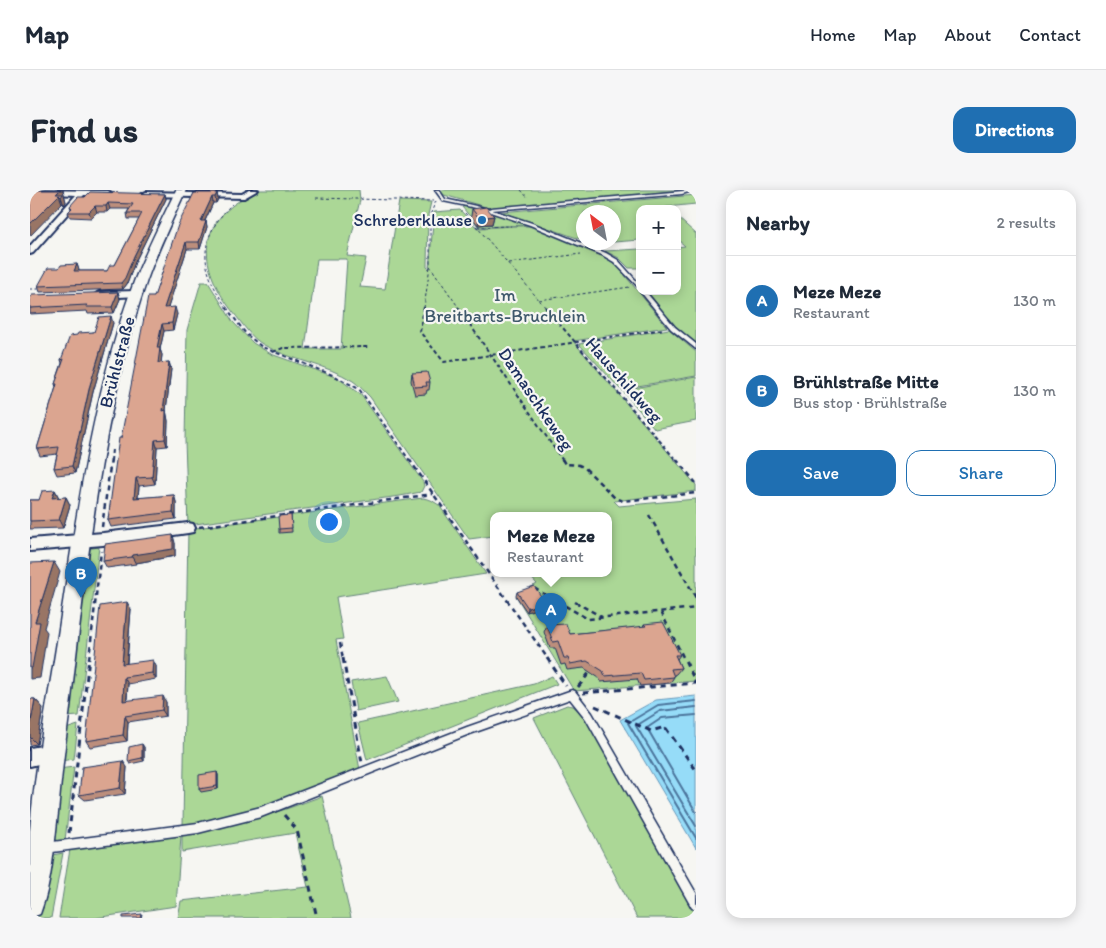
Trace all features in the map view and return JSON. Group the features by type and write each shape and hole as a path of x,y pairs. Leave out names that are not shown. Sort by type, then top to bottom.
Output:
{"street":[{"path":"139,194 179,192 244,196 254,190"},
{"path":"30,191 120,193"},
{"path":"30,250 83,191"},
{"name":"Brühlstraße","path":"30,904 41,848 54,753 95,540 101,426 116,358 136,294 153,247 179,192"},
{"path":"90,295 136,294"},
{"path":"30,545 95,540 188,528"},
{"path":"30,757 54,753"}],"lane":[{"path":"437,190 444,200 488,210 545,228 600,251 616,261 636,284"},
{"path":"488,210 682,193 693,190"},
{"path":"645,295 673,328 696,347"},
{"path":"41,848 198,828 275,807 467,731 572,694 594,724 696,904"}],"path":[{"path":"244,196 214,222 204,254 206,265 216,290 241,327 254,340 273,352 342,378 359,390 490,576"},
{"path":"316,198 444,200"},
{"path":"436,201 430,215 430,266 420,332 444,362 673,328"},
{"name":"Hauschildweg","path":"459,202 457,204 696,483"},
{"path":"477,227 515,226"},
{"path":"508,263 600,251"},
{"name":"Damaschkeweg","path":"430,266 565,464 579,465 585,468 615,498 623,501 696,493"},
{"path":"30,289 44,288"},
{"path":"539,300 636,289"},
{"path":"273,352 283,348 371,347"},
{"path":"68,845 95,540 113,444"},
{"path":"188,528 433,494"},
{"path":"649,515 696,598"},
{"path":"491,577 572,694"},
{"path":"528,589 534,588 588,619 696,608"},
{"path":"575,602 604,618"},
{"path":"572,694 696,683 661,612"},
{"path":"340,643 364,772"},
{"path":"572,694 590,672"},
{"path":"595,706 651,731 665,727 696,770"},
{"path":"275,807 297,830 317,918"}],"green space":[{"name":"Im Breitbarts-Bruchlein","path":"256,190 359,190 360,200 347,256 366,258 360,287 385,289 399,201 431,202 428,215 427,267 429,269 434,212 460,210 477,228 535,227 576,242 576,250 592,250 619,268 636,289 636,295 641,295 667,327 573,341 696,485 696,491 614,501 619,506 696,499 696,681 574,691 516,596 537,584 531,577 612,577 612,512 490,512 490,536 469,539 370,397 362,389 343,375 286,355 259,342 247,330 225,301 212,276 207,250 215,224 225,212","holes":["317,259 347,259 341,349 305,349"]},
{"path":"440,190 688,190 489,208 444,195"},
{"path":"696,195 696,204 636,205 636,240 621,241 621,205 581,205"},
{"path":"576,205 576,238 501,212"},
{"path":"470,206 531,225 479,227 462,207"},
{"path":"681,221 696,234 696,343 674,325 650,295 681,295 681,246 685,246 681,242"},
{"path":"636,249 636,268 629,268 619,258 605,251"},
{"path":"201,282 208,282 233,322 253,343 271,354 338,378 361,395 423,482 424,486 421,492 188,525 185,441 187,330"},
{"path":"669,329 696,352 696,376 620,389 579,344"},
{"path":"696,377 696,421 655,429 622,390"},
{"path":"423,498 439,505 486,574 336,597 343,639 336,640 360,770 295,795 229,816 183,825 188,529"},
{"path":"99,547 79,716 65,717 86,549"},
{"path":"387,676 398,702 356,711 351,682"},
{"path":"552,676 557,684 367,760 358,723 534,684"},
{"path":"567,705 573,706 584,716 693,905 695,918 637,918 534,718"},
{"path":"78,725 74,759 60,761 63,730"},
{"path":"74,767 65,840 51,842 58,769"},
{"path":"322,796 351,918 178,918 181,901 308,887 295,833 182,852 182,835 253,819"},
{"path":"181,836 176,906 95,918 59,918 70,849"},
{"path":"63,853 51,918 34,918 45,860 53,855"}],"water":[{"path":"696,696 696,848 620,720 656,700"}],"building":[{"path":"30,190 60,190 56,194 63,194 61,197 59,195 30,224"},
{"path":"90,192 165,194 121,283 38,286 48,268 59,268 61,265 77,264 74,271 107,271 110,265 115,265 142,213 127,213 133,204 108,203 106,206 95,206 89,212 68,212 72,208 70,206 78,197 85,197"},
{"path":"194,193 217,193 215,197 212,197 201,221 206,221 199,242 186,242 164,308 175,307 172,323 162,324 157,348 160,348 158,363 169,362 163,411 166,410 165,439 155,440 152,477 136,478 134,498 174,495 173,512 108,520 119,438 121,438 148,297 154,297 178,225"},
{"path":"486,207 494,216 479,218 472,209"},
{"path":"118,292 112,307 86,307 87,305 30,308 32,295"},
{"path":"111,316 90,385 72,466 54,468 59,447 37,449 64,359 61,360 70,336 77,335 78,333 94,332 99,317"},
{"path":"427,372 430,382 426,382 427,386 415,387 412,373"},
{"path":"55,490 52,498 66,497 59,520 30,521 30,500 39,500 42,491"},
{"path":"291,515 292,528 279,529 278,516"},
{"path":"173,535 173,549 103,561 105,544"},
{"path":"54,562 35,622 40,622 32,668 30,668 30,563"},
{"path":"534,586 545,602 528,608 517,592"},
{"path":"127,602 122,664 153,660 152,673 124,677 123,701 163,696 162,710 125,716 123,735 86,741 100,606"},
{"path":"663,622 680,655 675,655 681,668 671,669 674,677 644,680 641,673 605,676 603,671 587,661 570,664 568,658 564,658 558,641 553,642 547,625 566,624 570,634 646,626 644,624"},
{"path":"30,699 35,699 30,727"},
{"path":"142,744 142,758 128,761 129,747"},
{"path":"123,761 120,788 79,795 82,767"},
{"path":"217,772 217,786 199,789 199,775"},
{"path":"142,914 141,918 123,918 123,916"}],"place":[{"name":"Schreberklause","path":"482,220"},
{"name":"Brühlstraße Mitte","path":"81,598"},
{"name":"Meze Meze","path":"551,634"}]}
